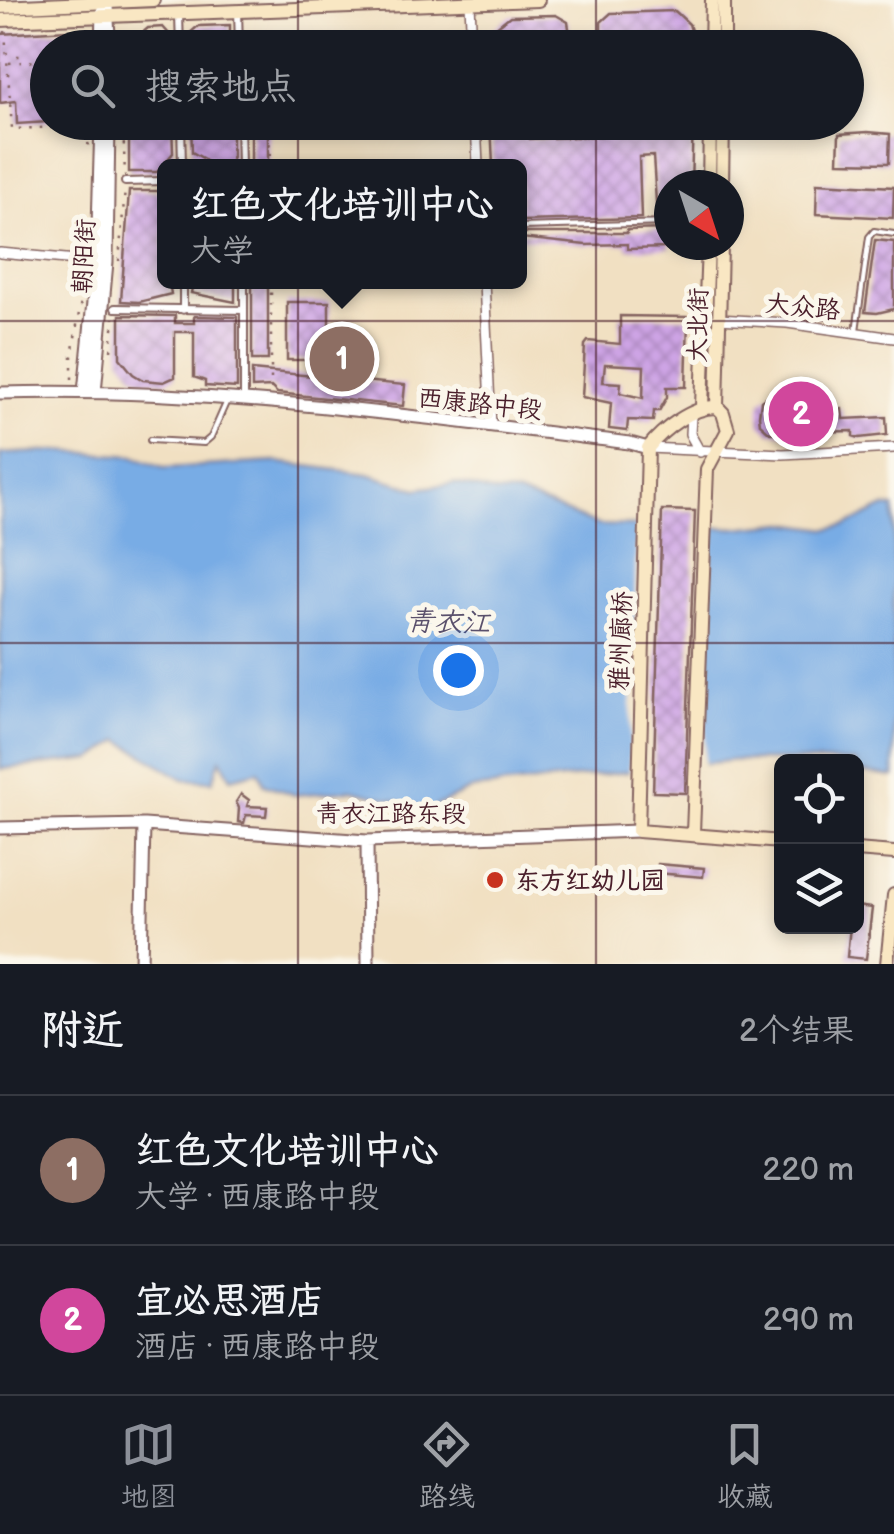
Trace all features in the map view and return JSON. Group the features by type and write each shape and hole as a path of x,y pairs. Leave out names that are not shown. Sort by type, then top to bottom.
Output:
{"main road":[{"path":"105,9 153,0"},
{"path":"2,16 105,9 179,12 538,0"},
{"path":"711,30 712,0"},
{"path":"724,0 724,30"},
{"path":"709,170 710,140"},
{"path":"722,170 723,140"},
{"name":"大北街","path":"709,260 717,407"},
{"name":"大北街","path":"696,411 719,260"},
{"path":"648,448 660,434 696,411 717,407 723,413 728,430 724,443 707,452 693,834"},
{"name":"雅州廊桥","path":"638,823 648,448"},
{"name":"青衣江路东段","path":"638,823 693,834 774,841"},
{"path":"864,851 894,853"},
{"path":"887,964 894,895"}],"street":[{"path":"470,3 471,30"},
{"path":"238,9 239,30"},
{"path":"179,12 180,30"},
{"name":"朝阳街","path":"101,140 102,262"},
{"name":"朝阳街","path":"89,392 102,262 108,140"},
{"path":"126,182 157,181"},
{"path":"0,254 102,262"},
{"path":"182,289 183,310"},
{"path":"244,289 244,401"},
{"path":"484,289 492,426"},
{"path":"114,308 244,310"},
{"name":"大众路","path":"713,319 894,338"},
{"name":"西康路中段","path":"0,393 89,392 228,399 707,452 783,454 894,448"},
{"path":"696,411 690,434 707,452"},
{"name":"青衣江路东段","path":"0,828 144,824 366,840 638,823"},
{"path":"141,964 144,824"},
{"path":"366,840 368,964"}],"lane":[{"path":"527,226 654,223"},
{"path":"856,331 869,236 874,231 894,234"},
{"path":"150,440 204,443 228,399"}],"path":[{"path":"2,16 12,129 30,128"},
{"path":"8,63 30,61"},
{"path":"270,289 271,389"}],"water":[{"name":"青衣江","path":"56,451 134,456 165,468 276,462 368,474 417,489 454,483 518,494 598,525 736,528 785,523 828,529 894,507 894,777 864,773 864,754 774,754 774,761 736,760 472,789 430,809 352,790 295,795 264,784 259,771 231,778 220,759 213,781 183,779 120,740 93,759 0,769 0,454"}],"pier":[{"path":"637,521 712,522 704,769 629,777"}],"building":[{"path":"675,11 691,30 601,30 601,22 611,13"},
{"path":"556,15 568,22 569,30 492,30 510,16"},
{"path":"230,25 230,30 194,30 198,26"},
{"path":"30,32 30,123 17,124 16,101 0,103 0,34"},
{"path":"864,132 890,134 889,163 838,162 839,140 864,140"},
{"path":"129,140 173,140 173,153 168,159 157,159 157,172 129,172"},
{"path":"192,140 232,140 232,159 204,159 192,152"},
{"path":"251,140 268,140 268,159 251,159"},
{"path":"492,140 692,140 691,170 654,172 653,156 639,157 641,218 527,221 527,159 493,159"},
{"path":"817,183 894,187 893,218 816,214"},
{"path":"129,191 157,191 157,289 170,289 171,294 139,302 121,301"},
{"path":"654,229 654,248 527,239 527,233"},
{"path":"875,240 894,242 894,309 877,313 865,312"},
{"path":"192,289 235,289 235,302 191,293"},
{"path":"252,289 268,289 268,360 252,360"},
{"path":"287,302 329,302 329,360 287,360"},
{"path":"120,315 175,316 175,323 194,323 194,316 237,317 237,388 205,386 205,381 194,377 194,332 175,332 175,377 164,382 143,380 133,374 120,358"},
{"path":"620,316 688,317 686,387 667,387 667,397 659,411 654,411 653,421 628,420 627,431 609,429 611,403 582,397 585,345 588,341 620,344","holes":["605,364 644,366 643,398 620,393 621,383 603,382"]},
{"path":"252,370 405,385 403,406 277,393 271,387 252,388"},
{"path":"766,397 792,404 792,411 842,409 843,419 886,417 887,435 859,438 853,436 853,431 770,433 760,424 759,416 761,401"},
{"path":"662,510 695,511 685,793 653,792"},
{"path":"241,794 249,800 247,806 267,807 266,816 246,815 244,823 238,822 236,802"},
{"path":"658,864 704,868 703,877 657,873"},
{"path":"864,907 872,908 866,959 847,957 849,934 864,934"}],"place":[{"name":"红色文化培训中心","path":"342,359"},
{"name":"宜必思酒店","path":"801,414"},
{"name":"东方红幼儿园","path":"495,880"}]}
